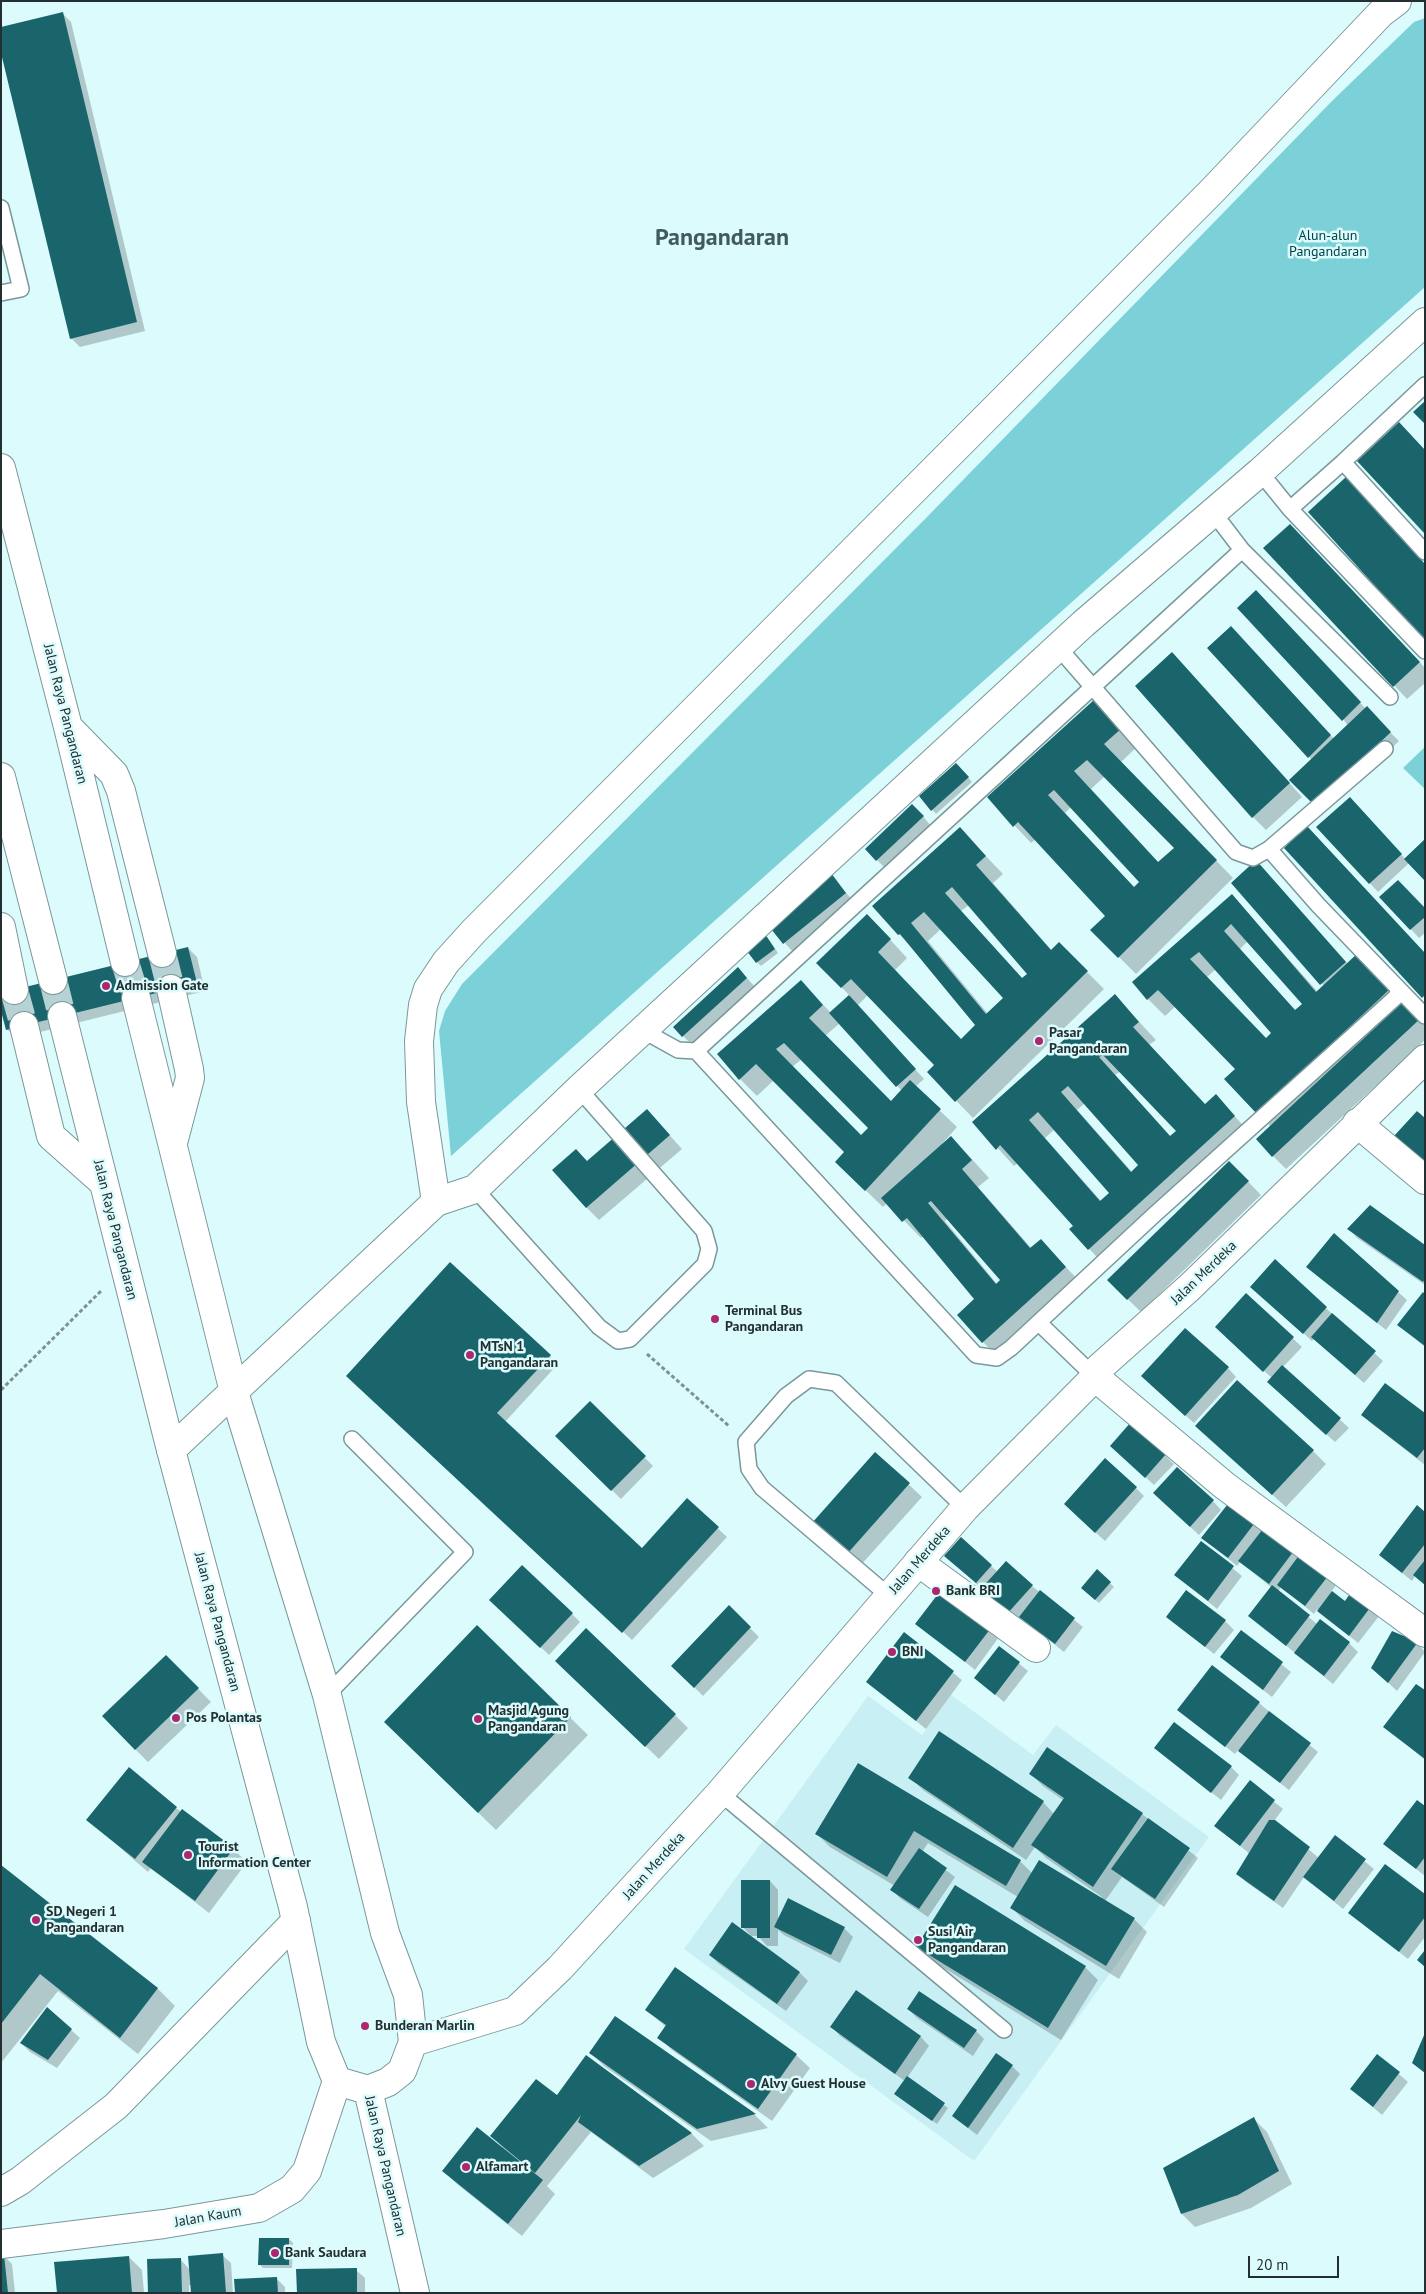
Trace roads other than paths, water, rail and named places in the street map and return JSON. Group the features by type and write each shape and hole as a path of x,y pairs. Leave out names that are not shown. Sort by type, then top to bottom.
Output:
{"main road":[{"path":"436,1202 420,1102 418,1041 423,1005 428,989 446,962 488,917 1212,191 1381,13 1397,1"},
{"path":"170,1450 436,1202 475,1189 578,1089 1058,647 1260,472 1425,323"},
{"name":"Jalan Raya Pangandaran","path":"1,468 68,727 125,962"},
{"path":"68,727 114,774 121,791 162,953"},
{"path":"1,776 53,980"},
{"path":"1,927 14,990"},
{"path":"171,989 190,1078 172,1147"},
{"path":"136,998 234,1392 327,1695 385,1933 408,1995 413,2042 402,2070 388,2082 368,2090"},
{"name":"Jalan Raya Pangandaran","path":"62,1016 170,1450 296,1921 321,2042 337,2081 368,2090 415,2293"},
{"path":"24,1026 50,1136 104,1183"},
{"name":"Jalan Merdeka","path":"413,2042 515,2011 560,1968 720,1793 965,1508 1095,1377 1099,1368 1190,1287 1425,1059"},
{"path":"1357,1123 1425,1180"},
{"path":"1095,1377 1225,1486 1425,1633"},
{"path":"918,1562 1036,1648"},
{"path":"1,2192 20,2181 116,2106 296,1921"},
{"name":"Jalan Kaum","path":"1,2244 164,2224 259,2208 292,2189 306,2171 337,2081"}],"lane":[{"path":"1,208 21,289 1,293"},
{"path":"1290,509 1425,385"},
{"path":"1343,462 1425,552"},
{"path":"1260,472 1290,509 1425,651"},
{"path":"1214,512 1242,550 1390,697"},
{"path":"696,1051 1242,550"},
{"path":"1058,647 1236,852 1253,858 1269,849 1385,749"},
{"path":"1269,849 1318,905 1425,1016"},
{"path":"642,1030 678,1050 696,1051 976,1356 997,1358 1039,1323 1154,1215 1396,997 1397,987"},
{"path":"475,1189 599,1327 618,1341 630,1339 705,1264 709,1249 704,1231 578,1089"},
{"path":"1039,1323 1095,1377"},
{"path":"889,1596 762,1488 748,1469 746,1442 786,1396 809,1379 836,1384 965,1508"},
{"path":"327,1695 465,1552 352,1439"},
{"path":"720,1793 1004,2030"}],"tunnel":[{"path":"162,953 171,989"},
{"path":"125,962 136,998"},
{"path":"53,980 62,1016"},
{"path":"14,990 24,1026"}],"place":[{"name":"Admission Gate","path":"106,986"},
{"name":"Pasar Pangandaran","path":"1039,1041"},
{"name":"Terminal Bus Pangandaran","path":"715,1319"},
{"name":"MTsN 1 Pangandaran","path":"470,1355"},
{"name":"Bank BRI","path":"936,1591"},
{"name":"BNI","path":"892,1652"},
{"name":"Pos Polantas","path":"176,1718"},
{"name":"Masjid Agung Pangandaran","path":"478,1719"},
{"name":"Tourist Information Center","path":"188,1855"},
{"name":"SD Negeri 1 Pangandaran","path":"36,1920"},
{"name":"Susi Air Pangandaran","path":"918,1940"},
{"name":"Bunderan Marlin","path":"365,2026"},
{"name":"Alvy Guest House","path":"751,2084"},
{"name":"Alfamart","path":"466,2167"},
{"name":"Bank Saudara","path":"275,2253"}],"district":[{"name":"Pangandaran","path":"722,238"}],"park label":[{"name":"Alun-alun Pangandaran","path":"1328,244"}]}
